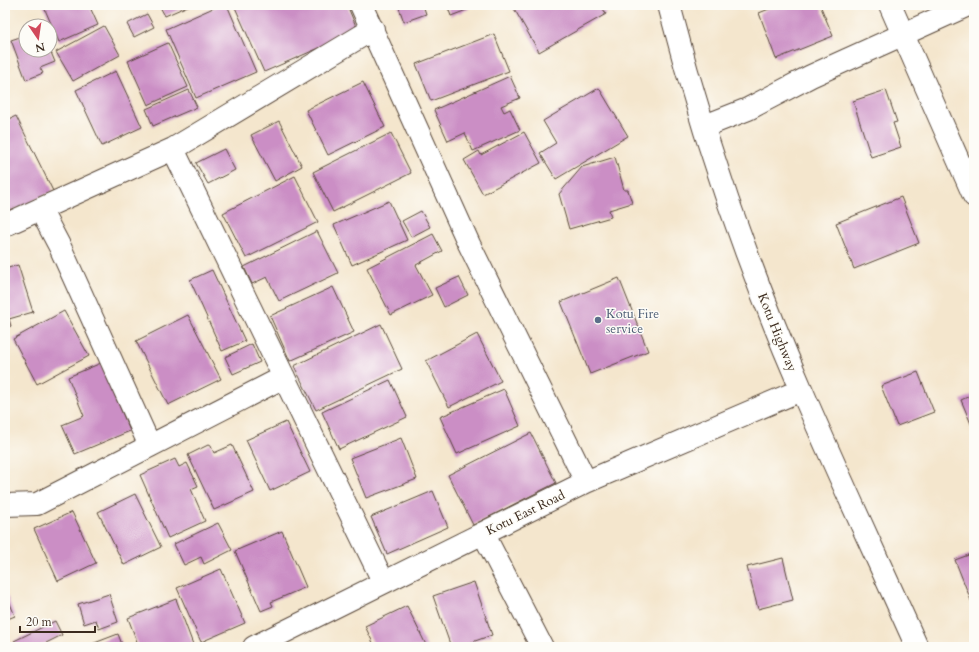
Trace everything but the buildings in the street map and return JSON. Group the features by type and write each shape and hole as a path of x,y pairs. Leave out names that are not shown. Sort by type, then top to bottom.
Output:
{"street":[{"path":"360,5 373,29 469,244 586,482"},
{"name":"Kotu Highway","path":"669,5 705,126 746,251 801,390 917,647"},
{"path":"890,5 904,33 974,196"},
{"path":"705,126 748,109 811,76 968,5"},
{"path":"5,225 172,149 373,29"},
{"path":"172,149 284,376 383,582"},
{"path":"40,209 60,247 150,446"},
{"path":"5,505 37,504 284,376"},
{"name":"Kotu East Road","path":"254,647 278,642 383,582 586,482 801,390"},
{"path":"483,533 542,647"}],"place":[{"name":"Kotu Fire service","path":"598,320"}]}
